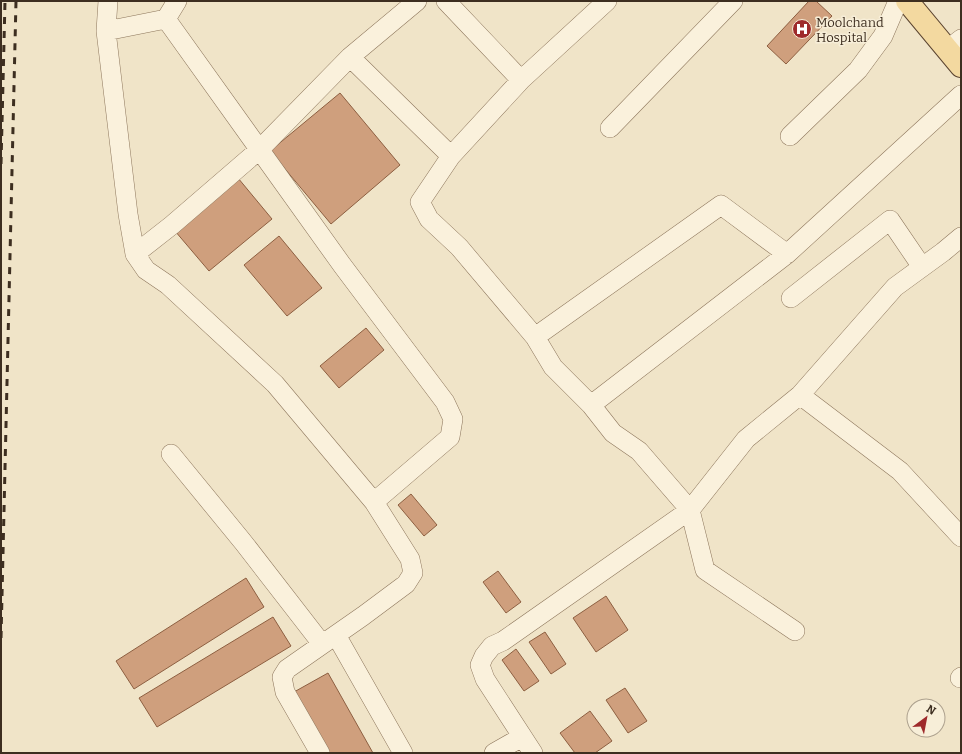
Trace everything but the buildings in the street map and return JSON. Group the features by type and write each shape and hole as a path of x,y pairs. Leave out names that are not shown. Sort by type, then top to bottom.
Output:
{"main road":[{"path":"907,1 956,52"}],"street":[{"path":"108,1 106,31 128,214 135,254 146,270 168,285 275,384 374,502 410,558 414,573 406,584 287,669 282,677 285,692 320,753"},
{"path":"106,31 166,19 177,1"},
{"path":"135,254 172,225 259,150 350,57 417,1"},
{"path":"446,1 521,80"},
{"path":"607,1 521,80 451,156 420,202 429,219 460,247 535,338 553,367 591,405 613,433 639,451 690,510 705,570 795,631"},
{"path":"610,128 733,1"},
{"path":"790,136 858,70 883,36 898,1"},
{"path":"166,19 342,265 445,402 454,419 450,437 374,502"},
{"path":"350,57 451,156"},
{"path":"591,405 787,254 961,95"},
{"path":"535,338 720,205 787,254"},
{"path":"792,298 890,220 922,267"},
{"path":"533,753 485,679 480,665 484,656 492,646 503,641 690,510 746,439 800,395 895,287 961,237"},
{"path":"800,395 900,471 961,537"},
{"path":"171,454 243,542 329,639 403,753"},
{"path":"494,753 522,737"}],"railway":[{"path":"1,164 5,1"},
{"path":"1,638 16,1"}],"place":[{"name":"Moolchand Hospital","path":"802,29"}]}
